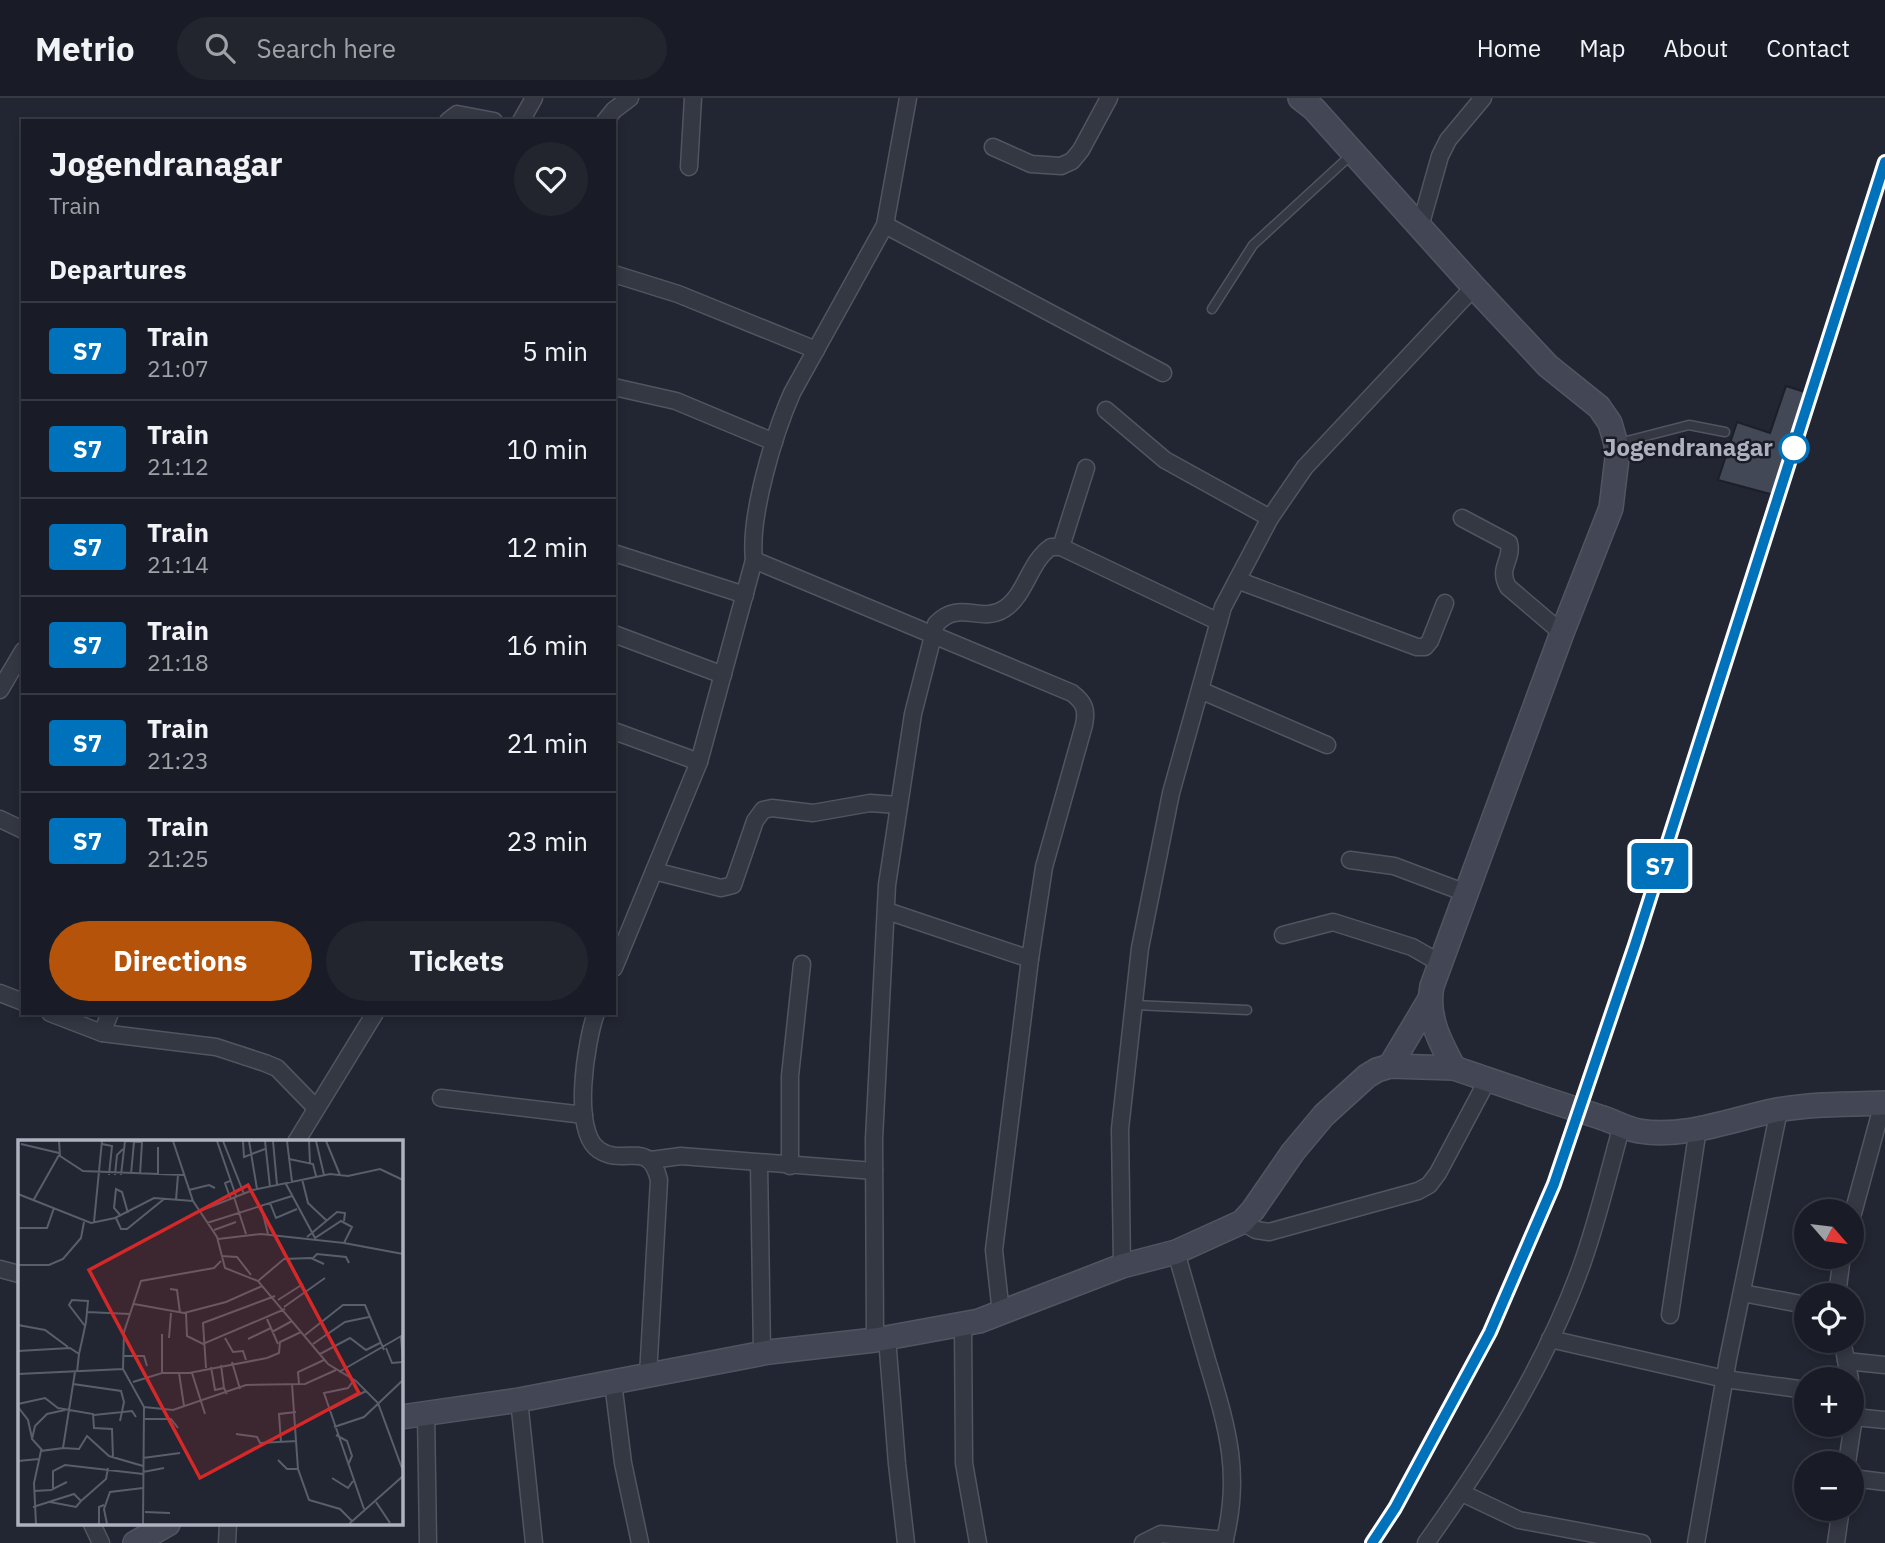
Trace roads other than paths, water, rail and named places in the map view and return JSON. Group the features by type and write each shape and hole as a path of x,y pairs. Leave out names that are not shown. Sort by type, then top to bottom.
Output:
{"main road":[{"path":"1300,98 1314,109 1548,366 1599,407 1610,423 1616,444 1611,508 1440,963 1430,999 1390,1066"},
{"path":"1430,999 1438,1037 1454,1068"},
{"path":"402,1417 519,1401 762,1353 881,1339 962,1325 1001,1313 1122,1266 1176,1252 1242,1222 1324,1115 1367,1076 1390,1066 1454,1068 1637,1130 1663,1133 1779,1110 1833,1104 1884,1103"},
{"path":"135,1543 165,1526"}],"street":[{"path":"524,119 534,98"},
{"path":"607,119 630,98"},
{"path":"689,167 693,98"},
{"path":"616,963 699,762 754,560 752,546 765,472 774,442 792,393 885,225 908,98"},
{"path":"993,147 1031,164 1061,166 1072,161 1081,150 1109,98"},
{"path":"1420,227 1440,156 1448,140 1483,98"},
{"path":"451,119 457,114 483,119"},
{"path":"885,225 1163,373"},
{"path":"616,275 678,294 817,350"},
{"path":"1122,1266 1120,1129 1140,948 1171,793 1223,607 1270,518 1305,467 1474,287"},
{"path":"616,387 676,401 774,442"},
{"path":"1106,410 1165,460 1270,518"},
{"path":"1061,547 1086,468"},
{"path":"1462,518 1509,544 1510,550 1503,568 1503,578 1508,587 1562,633"},
{"path":"906,1543 881,1339 874,1171 887,885 913,714 936,624 953,611 992,614 1004,610 1015,599 1044,552 1051,547 1061,547 1219,622"},
{"path":"616,554 745,595"},
{"path":"754,560 1072,694 1084,705 1084,725 1044,867 1030,959 995,1241 1001,1313"},
{"path":"1237,580 1417,647 1425,647 1430,641 1445,603"},
{"path":"616,635 723,675"},
{"path":"0,690 21,654"},
{"path":"1200,690 1327,745"},
{"path":"616,731 699,762"},
{"path":"654,871 721,888 733,885 755,821 763,810 772,808 813,813 870,803 898,805"},
{"path":"0,819 21,829"},
{"path":"1350,860 1394,866 1466,893"},
{"path":"887,911 1030,959"},
{"path":"1283,935 1333,922 1412,947 1440,963"},
{"path":"790,1166 790,1076 802,964"},
{"path":"0,993 21,1001"},
{"path":"55,1015 102,1033 216,1047 265,1063 277,1068 316,1108"},
{"path":"102,1033 109,1015"},
{"path":"297,1140 374,1015"},
{"path":"596,1015 583,1083 585,1130 591,1144 599,1150 608,1155 639,1155 651,1160 681,1156 874,1171"},
{"path":"1242,1222 1256,1230 1278,1230 1418,1191 1429,1185 1488,1079"},
{"path":"441,1098 584,1115"},
{"path":"1857,1199 1884,1103"},
{"path":"1696,1543 1725,1379 1779,1110"},
{"path":"1426,1543 1493,1446 1550,1339 1582,1263 1613,1122"},
{"path":"1670,1315 1698,1128"},
{"path":"648,1376 659,1180 651,1160"},
{"path":"760,1163 762,1353"},
{"path":"1143,1543 1161,1534 1225,1541 1232,1495 1231,1445 1176,1252"},
{"path":"0,1269 18,1274"},
{"path":"1742,1293 1794,1304"},
{"path":"962,1325 964,1462 978,1543"},
{"path":"1550,1339 1725,1379 1794,1388"},
{"path":"1844,1353 1847,1367"},
{"path":"1846,1361 1885,1365"},
{"path":"613,1382 623,1464 640,1543"},
{"path":"519,1401 534,1543"},
{"path":"425,1412 428,1543"},
{"path":"1864,1418 1885,1420"},
{"path":"1864,1479 1885,1482"},
{"path":"1462,1493 1520,1520 1642,1543"},
{"path":"1836,1543 1839,1521"},
{"path":"93,1526 101,1543"}],"lane":[{"path":"1212,310 1253,246 1353,153"},
{"path":"1616,444 1689,425 1725,432"},
{"path":"1134,1004 1247,1010"}],"railway":[{"path":"1372,1543 1395,1508 1490,1332 1554,1184 1635,945 1885,162"}],"train":[{"name":"S7","path":"1372,1543 1395,1508 1490,1332 1554,1184 1635,945 1885,162"}],"place":[{"name":"Jogendranagar","path":"1794,448"}]}
